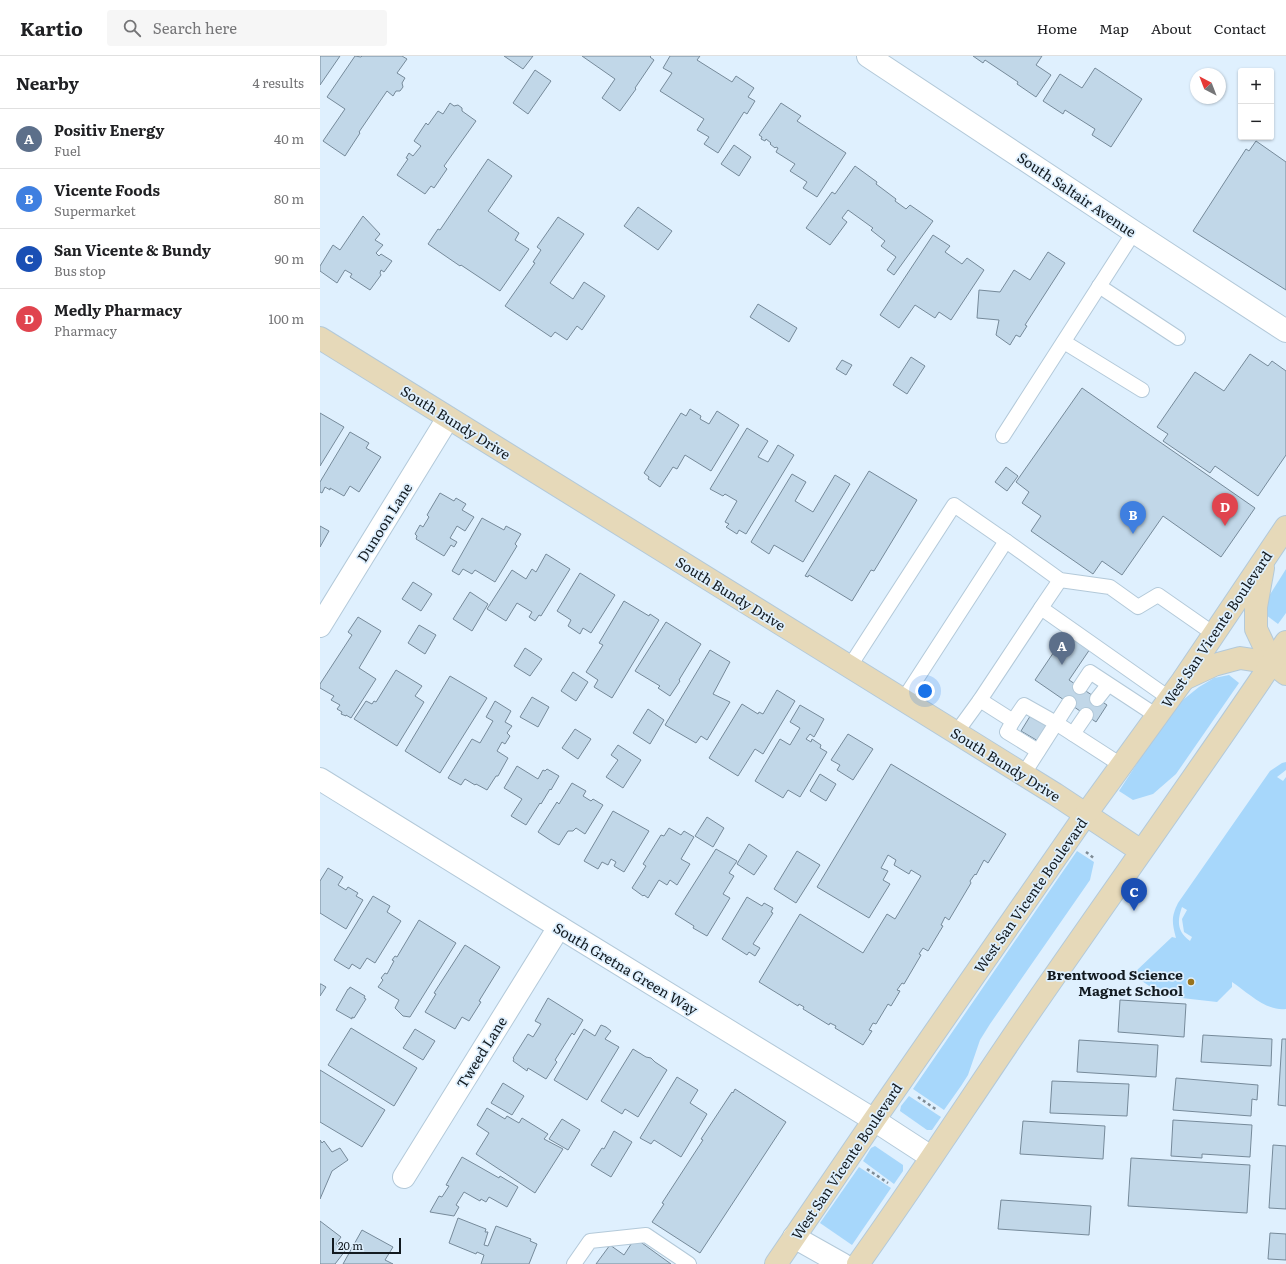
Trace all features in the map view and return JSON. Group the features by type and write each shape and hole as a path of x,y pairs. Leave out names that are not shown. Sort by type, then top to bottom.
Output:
{"main road":[{"name":"South Bundy Drive","path":"320,338 1023,774 1141,851"},
{"name":"West San Vicente Boulevard","path":"776,1264 1086,814 1183,680 1286,527"},
{"path":"1264,561 1256,607 1256,629 1279,668"},
{"path":"858,1264 932,1157 1018,1028 1141,851 1279,668 1286,642"},
{"path":"1183,680 1214,665 1240,658 1279,668"}],"street":[{"name":"South Saltair Avenue","path":"868,56 1286,331"},
{"name":"Dunoon Lane","path":"320,626 448,418"},
{"name":"South Gretna Green Way","path":"320,779 932,1157"},
{"name":"Tweed Lane","path":"404,1177 559,927"},
{"path":"794,1237 842,1264"}],"lane":[{"path":"1003,436 1134,232"},
{"path":"1099,286 1178,338"},
{"path":"1064,342 1142,390"},
{"path":"850,666 954,505 1060,580 1110,587 1138,607 1158,595 1214,634"},
{"path":"903,700 1006,541"},
{"path":"956,733 980,700 1060,580"},
{"path":"1041,608 1170,698"},
{"path":"1080,687 1090,672 1157,716"},
{"path":"1098,699 1108,685"},
{"path":"980,700 1013,721"},
{"path":"1023,774 1069,704"},
{"path":"1038,751 1007,732 1024,705 1056,723 1121,765"},
{"path":"1073,734 1086,715"},
{"path":"574,1264 590,1241 646,1235 689,1264"}],"path":[{"path":"916,1095 938,1110"},
{"path":"866,1168 894,1187"}],"shaded area":[{"path":"1286,569 1286,613 1278,624 1266,615 1269,596"},
{"path":"1229,675 1239,683 1176,774 1153,794 1133,800 1119,791 1168,716 1184,699 1199,687 1214,678"},
{"path":"1286,762 1286,770 1277,777 1283,781 1286,777 1286,1009 1279,1009 1265,1004 1232,982 1232,987 1217,1002 1164,996 1136,977 1135,972 1172,937 1176,938 1173,920 1174,912 1178,903 1270,771","holes":["1182,907 1187,910 1182,919 1184,932 1192,937 1190,941 1180,930 1179,926 1179,917"]},
{"path":"1077,851 1094,862 1090,880 990,1024 980,1040 968,1075 944,1110 913,1089"},
{"path":"909,1096 941,1117 932,1130 927,1130 900,1111 901,1106"},
{"path":"875,1146 903,1165 903,1171 894,1184 863,1161 871,1148"},
{"path":"859,1167 891,1188 852,1245 820,1223"}],"building":[{"path":"320,56 340,56 320,85"},
{"path":"355,56 402,56 407,59 397,73 405,78 402,83 403,87 400,91 396,91 393,96 387,91 359,132 360,133 345,156 323,141 345,109 327,97"},
{"path":"504,56 533,56 523,69"},
{"path":"582,56 651,56 650,57 654,60 620,111 602,98 615,79"},
{"path":"670,56 700,56 697,60 732,82 736,76 754,88 748,97 755,101 747,114 744,112 718,153 704,144 709,137 697,130 704,119 660,91 672,73 663,68"},
{"path":"973,56 1042,56 1036,65 1051,75 1036,97 1017,84 1018,82 985,60 983,63"},
{"path":"1095,68 1142,99 1111,147 1092,135 1095,129 1065,110 1063,114 1043,101 1060,74 1082,88"},
{"path":"535,70 551,81 528,114 513,103"},
{"path":"450,103 454,106 458,105 462,108 462,111 476,121 444,166 447,169 434,188 431,186 425,194 397,175 408,159 406,158 409,153 413,156 421,146 414,141 426,123 428,125 438,111 443,114"},
{"path":"781,103 801,116 797,121 846,153 817,197 803,188 807,182 790,171 795,164 776,152 778,148 775,148 766,139 765,141 761,139 762,137 759,135"},
{"path":"1256,141 1286,162 1286,290 1193,231 1246,149 1249,151"},
{"path":"734,145 751,157 739,176 721,164"},
{"path":"488,159 512,176 488,211 519,233 515,240 529,249 500,291 428,244 438,229 440,230"},
{"path":"855,166 877,182 876,184 896,199 895,201 906,209 910,205 933,221 894,275 887,270 896,257 881,246 885,241 871,230 873,228 848,210 842,218 847,222 830,245 806,228 832,192 835,194"},
{"path":"638,207 672,231 658,250 624,226"},
{"path":"363,216 380,234 375,240 383,245 376,253 379,256 381,254 392,261 384,272 381,270 381,275 370,290 350,277 352,274 345,270 337,283 320,271 320,266 333,245 340,250"},
{"path":"558,217 584,234 550,283 573,299 584,282 605,296 582,330 577,326 567,340 555,332 551,337 505,306 535,263 533,262 541,250 537,247"},
{"path":"933,235 950,246 945,252 962,264 967,258 984,270 951,320 939,312 935,318 915,305 899,328 880,315"},
{"path":"1048,252 1065,263 1025,325 1027,326 1020,337 1016,335 1010,345 996,335 999,320 977,318 979,290 1000,292 1014,270 1030,280"},
{"path":"758,304 797,328 789,342 750,317"},
{"path":"1250,354 1268,366 1272,361 1286,371 1286,455 1258,496 1215,466 1210,473 1163,441 1168,434 1157,427 1195,372 1224,391"},
{"path":"911,357 925,366 907,394 893,385"},
{"path":"842,360 852,365 846,375 836,369"},
{"path":"1082,388 1255,508 1221,557 1163,516 1122,575 1102,561 1093,574 1031,531 1041,516 1022,503 1029,492 1016,482"},
{"path":"690,409 701,416 700,419 709,424 717,411 739,425 711,471 685,455 677,469 673,467 660,487 648,479 649,477 644,473 681,413 686,416"},
{"path":"320,413 344,427 320,466"},
{"path":"747,428 768,441 758,457 768,462 778,445 794,455 746,534 739,530 737,534 726,527 729,524 725,522 737,501 725,494 723,496 710,489"},
{"path":"350,432 369,443 366,448 381,457 359,492 350,486 344,496 330,488 330,490 325,487 322,493 320,492 320,482"},
{"path":"1006,467 1018,476 1007,491 995,482"},
{"path":"869,471 917,500 874,571 871,570 852,601 809,575 808,577 805,576"},
{"path":"792,474 806,482 795,501 813,512 835,475 850,484 803,562 774,545 769,554 751,542"},
{"path":"440,493 454,501 456,498 466,504 462,510 474,517 465,531 457,526 450,538 457,542 454,547 451,545 444,556 416,539 417,536 415,534 420,525 423,527 429,517 427,515"},
{"path":"482,518 504,530 506,526 521,534 515,544 517,546 495,582 475,570 472,574 463,569 459,575 452,571"},
{"path":"320,526 329,531 320,547"},
{"path":"546,554 570,569 541,616 539,615 535,621 529,617 532,612 517,603 506,621 487,609 512,570 526,579 532,569 536,572"},
{"path":"580,573 615,595 591,633 583,628 580,634 568,626 571,620 557,611"},
{"path":"413,582 432,594 421,611 402,599"},
{"path":"470,592 488,604 472,631 453,619"},
{"path":"624,601 649,616 650,614 659,620 612,698 594,687 598,680 586,672 603,645 599,643"},
{"path":"358,617 381,631 359,668 376,679 351,718 341,714 342,712 337,709 340,705 331,700 334,696 320,688 320,684 352,635 348,632"},
{"path":"666,622 701,644 670,696 658,688 660,686 635,671"},
{"path":"419,625 436,635 425,654 408,643"},
{"path":"1066,634 1090,649 1069,680 1107,705 1096,722 1035,680"},
{"path":"525,648 542,659 530,676 514,666"},
{"path":"710,650 730,662 713,694 730,702 707,740 701,736 696,743 665,725"},
{"path":"396,670 422,686 415,696 424,702 397,746 354,719 366,701 372,704 374,701 376,702"},
{"path":"573,672 588,682 576,701 561,691"},
{"path":"450,676 487,698 440,773 405,751"},
{"path":"777,690 795,701 763,754 755,749 738,776 709,758 742,704 758,714 759,712 763,714"},
{"path":"532,697 549,707 538,727 520,717"},
{"path":"495,701 511,711 505,722 512,726 507,733 510,736 505,744 502,742 497,751 508,758 498,776 496,776 487,790 465,779 461,785 448,778 472,739 480,743 493,721 486,717"},
{"path":"800,705 824,719 814,737 810,734 806,739 811,742 812,739 821,745 820,748 827,752 800,797 788,790 783,798 755,781 780,739 790,745 800,728 790,722"},
{"path":"648,709 664,720 650,744 633,733"},
{"path":"1032,713 1049,724 1038,741 1021,731"},
{"path":"575,729 591,739 578,759 562,748"},
{"path":"848,734 873,749 853,780 837,770 840,765 831,760"},
{"path":"618,745 641,760 623,788 606,777 618,760 611,755"},
{"path":"891,764 1006,834 988,863 984,860 976,875 975,874 970,881 971,883 949,920 945,917 941,925 943,926 928,951 923,948 919,954 921,955 904,984 902,983 897,990 900,991 891,1006 888,1004 876,1024 873,1023 869,1030 872,1031 863,1045 835,1028 836,1026 830,1023 829,1025 803,1009 804,1007 799,1004 798,1006 759,982 800,914 863,953 887,914 895,919 921,876 911,870 909,874 894,865 896,860 888,855 881,868 888,871 883,880 890,884 869,918 817,887"},
{"path":"517,766 538,779 543,770 545,771 547,769 559,776 526,825 511,816 522,799 504,788"},
{"path":"820,774 836,784 826,801 810,791"},
{"path":"572,783 586,791 583,796 591,801 593,799 603,805 585,834 576,828 573,831 568,831 559,845 538,832 557,802 559,804"},
{"path":"613,811 649,831 624,872 614,866 616,862 611,859 608,865 602,862 598,869 584,861"},
{"path":"707,817 724,828 713,847 695,836"},
{"path":"669,828 681,835 684,831 694,837 681,859 690,864 677,885 670,880 667,885 659,880 648,898 632,888 646,866 643,864 661,835 664,836"},
{"path":"749,844 767,856 754,875 737,864"},
{"path":"716,849 737,861 729,873 734,876 723,894 730,898 707,936 693,928 694,926 675,914"},
{"path":"797,851 820,865 796,903 774,889"},
{"path":"328,868 343,877 338,885 346,890 348,887 358,893 356,896 363,900 346,929 320,913 320,881"},
{"path":"373,896 390,906 387,912 401,921 375,963 367,958 360,969 352,964 349,969 334,960"},
{"path":"747,897 762,906 764,903 773,908 771,912 773,913 753,944 760,948 755,956 749,952 747,955 722,939"},
{"path":"419,920 456,943 410,1017 403,1016 395,1008 399,1000 378,987 383,980 381,978 385,973 387,974 394,961 392,960 395,956 397,957"},
{"path":"465,945 500,967 479,1001 481,1002 469,1021 462,1017 455,1029 425,1012 436,994 434,993"},
{"path":"320,984 326,987 320,996"},
{"path":"350,987 365,996 364,998 366,999 352,1019 336,1010"},
{"path":"548,998 583,1020 574,1035 572,1033 555,1060 557,1062 546,1079 528,1068 527,1071 513,1061 513,1058 528,1034 533,1037 541,1024 535,1021"},
{"path":"1120,1000 1186,1004 1184,1037 1118,1032"},
{"path":"601,1025 611,1031 605,1039 619,1047 587,1100 554,1080 584,1029 595,1036"},
{"path":"351,1028 417,1068 394,1106 328,1065"},
{"path":"415,1029 435,1041 423,1060 403,1048"},
{"path":"1203,1035 1272,1039 1271,1066 1201,1062"},
{"path":"1282,1039 1286,1039 1286,1106 1278,1105"},
{"path":"1079,1040 1158,1045 1156,1077 1077,1072"},
{"path":"633,1049 646,1057 651,1058 667,1070 638,1117 625,1109 622,1114 601,1101"},
{"path":"320,1070 385,1110 362,1147 320,1122"},
{"path":"677,1077 698,1090 690,1103 707,1114 681,1157 654,1140 651,1144 640,1138"},
{"path":"1176,1078 1258,1085 1257,1100 1252,1099 1251,1116 1173,1110"},
{"path":"1052,1081 1129,1084 1127,1116 1050,1113"},
{"path":"503,1083 524,1096 512,1115 491,1103"},
{"path":"735,1089 786,1122 700,1253 652,1222 664,1204 662,1203 703,1140 701,1139"},
{"path":"487,1108 505,1119 507,1116 519,1123 522,1118 548,1134 544,1139 563,1149 535,1193 476,1154 489,1133 477,1125"},
{"path":"562,1119 580,1130 568,1150 549,1139"},
{"path":"1173,1120 1252,1125 1250,1157 1202,1154 1202,1158 1171,1156"},
{"path":"1023,1121 1105,1126 1103,1159 1020,1154"},
{"path":"614,1131 632,1142 611,1177 591,1165 602,1148 604,1149"},
{"path":"320,1140 322,1143 324,1141 332,1152 340,1148 348,1160 332,1171 320,1199"},
{"path":"1273,1145 1286,1146 1286,1209 1269,1208"},
{"path":"462,1157 518,1187 507,1207 489,1197 486,1202 481,1199 480,1201 464,1192 456,1205 459,1207 454,1216 430,1212 439,1196 442,1197 449,1186 446,1185"},
{"path":"1131,1158 1250,1165 1247,1213 1128,1206"},
{"path":"1001,1200 1091,1206 1089,1235 998,1229"},
{"path":"458,1218 486,1229 485,1232 488,1232 484,1245 488,1246 496,1226 531,1239 530,1241 537,1244 529,1264 481,1264 484,1255 477,1252 476,1254 449,1243"},
{"path":"320,1221 341,1237 336,1244 345,1251 335,1264 320,1264"},
{"path":"362,1230 393,1247 385,1260 393,1264 343,1264"},
{"path":"1270,1233 1286,1234 1286,1260 1268,1259"},
{"path":"635,1238 671,1264 596,1264 610,1245 624,1255"}],"place":[{"name":"Medly Pharmacy","path":"1225,526"},
{"name":"Vicente Foods","path":"1133,534"},
{"name":"Positiv Energy","path":"1062,665"},
{"name":"San Vicente & Bundy","path":"1134,911"},
{"name":"Brentwood Science Magnet School","path":"1191,982"}]}
